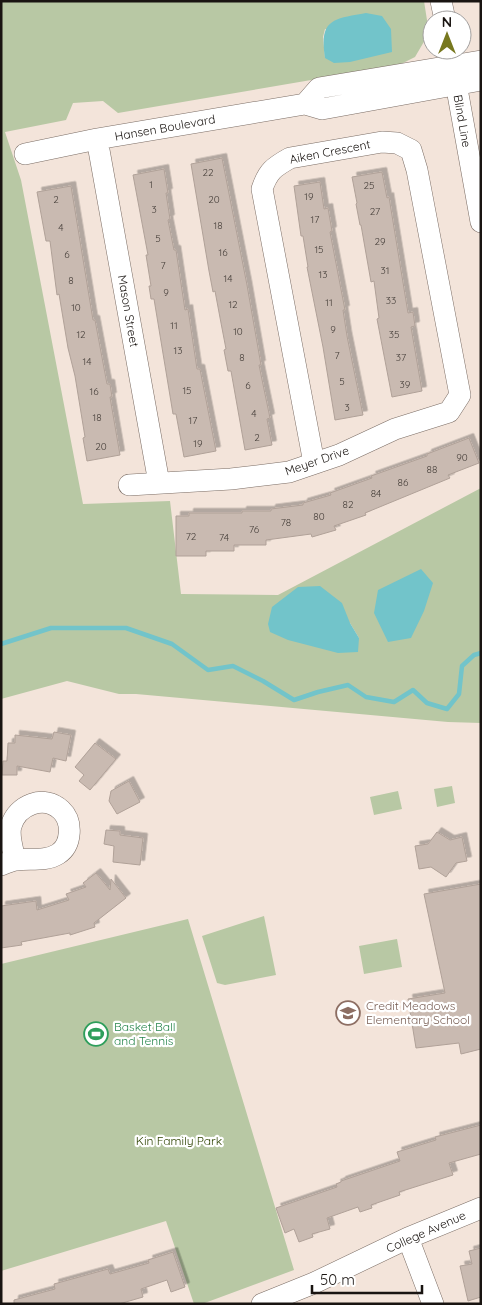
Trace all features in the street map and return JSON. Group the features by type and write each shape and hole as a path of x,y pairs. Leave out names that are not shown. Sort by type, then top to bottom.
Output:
{"street":[{"name":"Hansen Boulevard","path":"25,154 97,139 305,104 319,88 481,61"},
{"name":"Hansen Boulevard","path":"452,67 481,80"},
{"name":"Blind Line","path":"452,67 481,222"},
{"name":"Mason Street","path":"97,139 159,483"},
{"name":"Aiken Crescent","path":"314,463 262,189 267,175 277,165 290,158 382,142 397,143 411,150 418,170 460,395"},
{"name":"Meyer Drive","path":"129,486 231,479 289,472 339,455 395,430 450,412 460,395"},
{"name":"College Avenue","path":"262,1304 314,1283 408,1238 481,1208"},
{"path":"408,1238 433,1304"}],"green space":[{"path":"1,1 424,1 425,10 422,10 422,45 415,57 399,65 118,113 103,101 73,103 66,120 5,132 21,180 83,504 170,501 181,594 278,595 481,488 481,723 448,722 119,694 67,681 1,699","holes":["325,29 392,51 325,58 323,37","272,607 350,623 359,638"]},
{"path":"452,786 455,803 437,807 434,789"},
{"path":"398,791 402,809 374,815 370,797"},
{"path":"264,916 276,975 225,985 217,983 202,936"},
{"name":"Kin Family Park","path":"188,919 294,1270 202,1304 194,1304 166,1221 1,1271 1,964"},
{"path":"397,939 402,967 364,974 359,946"}],"water":[{"path":"366,13 382,16 391,29 392,52 350,62 334,63 325,58 324,35 331,23 345,17"},
{"path":"421,569 433,583 424,611 411,638 388,642 374,613 378,590"},
{"path":"320,586 342,603 350,623 359,638 358,652 338,653 288,640 270,632 268,624 272,607 298,587"}],"building":[{"path":"222,158 247,285 261,365 259,365 270,418 267,419 272,445 245,450 231,371 228,371 224,350 226,349 215,291 213,292 209,271 191,164"},
{"path":"164,169 168,193 166,193 170,219 168,220 174,250 176,250 185,310 188,309 197,369 200,369 216,451 184,457 176,414 173,414 154,299 151,299 146,255 148,255 133,175"},
{"path":"382,172 387,198 389,197 408,313 413,312 415,326 411,327 422,391 392,397 377,319 379,318 374,281 371,282 352,177"},
{"path":"320,182 324,209 328,208 332,231 330,232 345,310 343,310 347,336 363,415 335,420 303,236 301,236 294,186"},
{"path":"71,186 93,320 95,320 107,384 110,384 112,397 110,397 120,455 87,461 75,376 68,348 59,294 57,295 50,241 46,241 37,192"},
{"path":"469,438 479,463 448,475 450,478 365,513 366,515 334,526 336,530 312,537 311,534 266,540 266,545 234,545 234,551 206,551 206,556 176,556 176,516 189,516 189,513 271,511 271,509 303,505 303,503 331,495 330,493 372,478 371,476 427,456 427,454"},
{"path":"54,732 71,735 66,761 53,758 50,772 17,766 17,775 2,775 3,761 7,761 8,743 15,743 15,735 52,739"},
{"path":"95,743 116,759 90,790 79,781 84,775 75,767"},
{"path":"129,781 140,802 117,814 109,801 111,791"},
{"path":"106,830 120,831 120,835 143,838 140,865 113,862 114,846 104,844"},
{"path":"437,832 450,840 462,837 467,861 456,863 446,877 431,867 419,869 415,846 428,844"},
{"path":"96,873 110,890 111,879 126,898 94,923 95,927 70,935 70,933 21,942 22,945 1,948 1,906 36,901 37,910 69,900 66,894 86,887 83,883"},
{"path":"481,884 481,1049 461,1054 459,1043 416,1048 408,999 445,993 424,894"},
{"path":"481,1125 481,1154 449,1163 453,1175 399,1192 400,1195 371,1205 372,1208 360,1212 358,1207 327,1218 330,1229 312,1234 313,1237 299,1242 294,1229 285,1233 276,1208 337,1187 336,1184 341,1181 400,1161 397,1152 436,1140 435,1137"},
{"path":"481,1248 481,1297 468,1301 460,1266 472,1264 469,1251"},
{"path":"173,1252 185,1287 171,1292 167,1280 141,1289 143,1297 119,1304 14,1304 14,1300 55,1289 54,1284 108,1269 110,1274 149,1263 148,1260"}],"waterway":[{"path":"1,644 51,628 126,628 172,644 208,670 233,666 263,681 294,700 348,685 366,697 394,702 413,690 427,703 447,709 459,694 462,666 474,655 481,653"}],"place":[{"name":"Credit Meadows Elementary School","path":"348,1013"},
{"name":"Basket Ball and Tennis","path":"96,1034"}]}
